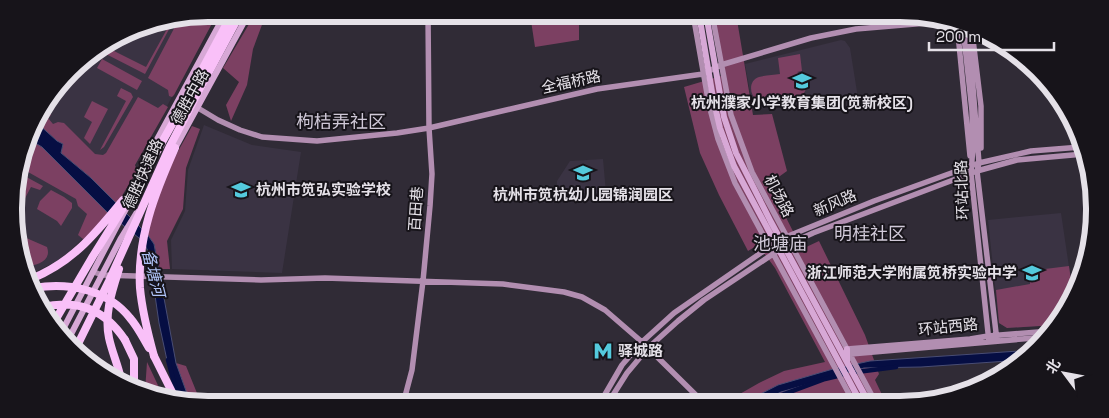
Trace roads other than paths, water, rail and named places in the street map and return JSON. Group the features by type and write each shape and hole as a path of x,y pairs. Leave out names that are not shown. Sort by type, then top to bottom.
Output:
{"highway":[{"name":"德胜快速路","path":"57,317 143,176 228,22"},
{"name":"德胜快速路","path":"79,342 130,228 170,146 236,22"},
{"path":"154,356 140,289 142,241 164,172 194,108 204,81"},
{"path":"36,277 55,268 91,239 143,176"},
{"path":"119,372 109,338 109,307 130,228"},
{"path":"40,288 68,286 108,299 130,318 154,356 172,392"},
{"path":"49,305 80,306 103,314 116,326 125,340 134,359 134,379"}],"main road":[{"name":"德胜中路","path":"64,327 124,213 154,145 221,22"},
{"name":"德胜中路","path":"71,334 102,275 160,177 244,22"},
{"name":"百田巷","path":"405,396 412,370 423,281 432,174 429,128 428,22"},
{"name":"机场路","path":"695,22 720,128 734,166 851,365"},
{"name":"机场路","path":"700,22 706,73"},
{"name":"机场路","path":"708,22 718,67"},
{"name":"机场路","path":"713,22 724,116 736,153 778,241 849,352 854,382 859,396"},
{"name":"全福桥路","path":"198,108 240,130 277,138 317,141 397,134 596,89 706,73 718,67 811,38 856,29 920,24"},
{"path":"958,31 971,166"},
{"name":"环站北路","path":"969,36 973,147 971,166 974,172 981,217 997,338"},
{"name":"环站北路","path":"969,36 979,163 974,172 989,339"},
{"name":"新风路","path":"604,396 622,365 642,342 674,312 778,241 874,201 979,163 1031,151 1076,147"},
{"name":"新风路","path":"612,396 627,373 648,348 678,321 704,300 782,248 814,233 974,172 1017,160 1078,155"},
{"name":"机场路","path":"782,248 840,370 869,396"},
{"path":"94,272 102,275 261,280 325,278 503,284 564,292 582,297 605,310 642,342 697,396"},
{"name":"环站西路","path":"849,352 1040,332"},
{"name":"环站西路","path":"997,338 1035,337"},
{"path":"849,352 851,365"},
{"name":"机场路","path":"854,382 864,396"},
{"name":"机场路","path":"854,382 854,396"}],"water":[{"path":"42,127 63,144 61,153 91,178 147,234 154,244 176,363 187,394 177,393 168,365 159,323 149,254 144,242 109,214 37,144 34,144"},
{"path":"1021,351 1008,361 921,367 864,368 773,396 757,396 778,385 833,369 870,361"}],"waterway":[{"name":"备塘河","path":"168,360 177,393"},
{"path":"857,372 896,367"},
{"path":"779,396 825,379 842,375"}],"place":[{"name":"杭州濮家小学教育集团(笕新校区)","path":"802,81"},
{"name":"杭州市笕杭幼儿园锦润园区","path":"583,173"},
{"name":"杭州市笕弘实验学校","path":"241,190"},
{"name":"浙江师范大学附属笕桥实验中学","path":"1032,273"},
{"name":"驿城路","path":"603,351"}],"district":[{"name":"枸桔弄社区","path":"341,122"},
{"name":"明桂社区","path":"870,234"},
{"name":"池塘庙","path":"780,244"}]}
